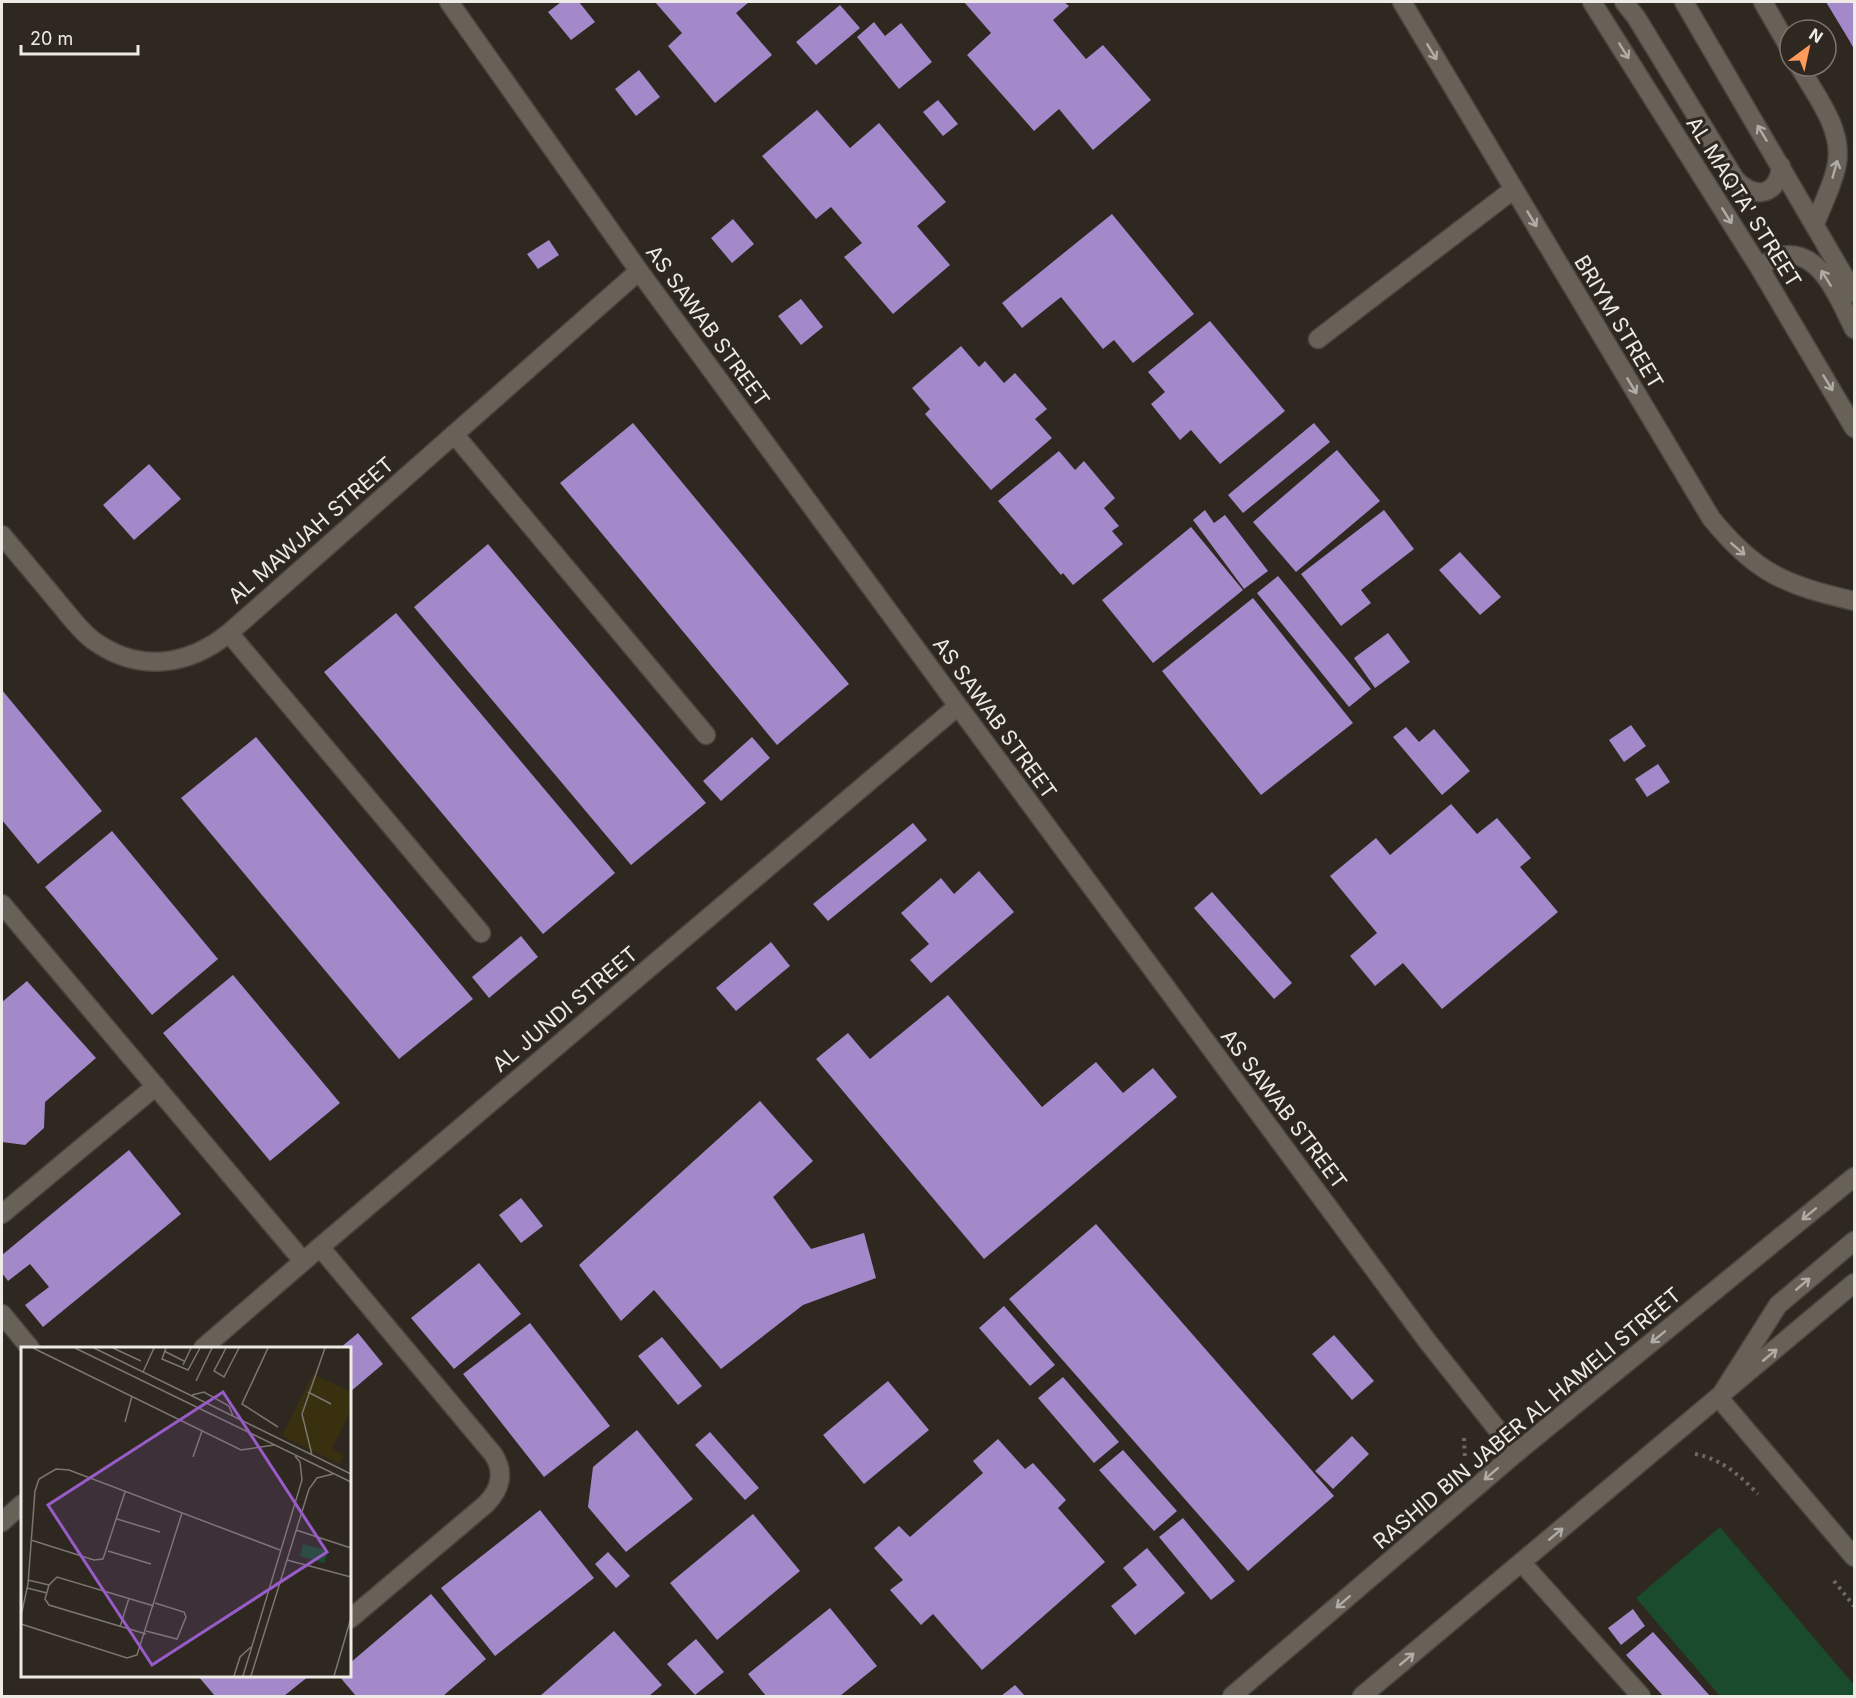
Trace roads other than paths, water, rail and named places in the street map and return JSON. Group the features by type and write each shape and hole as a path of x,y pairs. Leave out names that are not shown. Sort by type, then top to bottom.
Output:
{"street":[{"name":"AS SAWAB STREET","path":"449,2 639,271 958,706 1428,1342 1516,1453"},
{"name":"BRIYM STREET","path":"1402,2 1711,518 1730,543 1754,564 1782,580 1811,591 1854,601"},
{"name":"AL MAQTA' STREET","path":"1593,2 1759,267 1854,428"},
{"path":"1624,2 1636,17 1735,179 1744,189 1757,193 1770,189 1780,179 1781,166"},
{"path":"1684,2 1854,293"},
{"path":"1763,2 1778,28"},
{"path":"1806,78 1829,119 1838,149 1837,165 1815,224"},
{"path":"1317,339 1514,189"},
{"path":"1759,267 1777,257 1789,255 1802,257 1813,263 1828,281 1854,329"},
{"name":"AL MAWJAH STREET","path":"2,535 77,626 110,652 152,662 173,661 193,656 212,646 229,633 639,271"},
{"path":"454,434 706,735"},
{"path":"229,633 481,933"},
{"name":"AL JUNDI STREET","path":"204,1347 958,706"},
{"path":"2,904 303,1261"},
{"path":"2,1214 156,1086"},
{"name":"RASHID BIN JABER AL HAMELI STREET","path":"1232,1696 1516,1453 1854,1177"},
{"path":"1719,1398 1778,1305 1854,1241"},
{"path":"320,1247 493,1454 499,1464 501,1475 500,1486 486,1504 351,1618"},
{"path":"1362,1696 1854,1283"},
{"path":"2,1314 29,1347"},
{"path":"1719,1398 1854,1557"},
{"path":"2,1522 21,1505"},
{"path":"1522,1563 1641,1696"}]}
